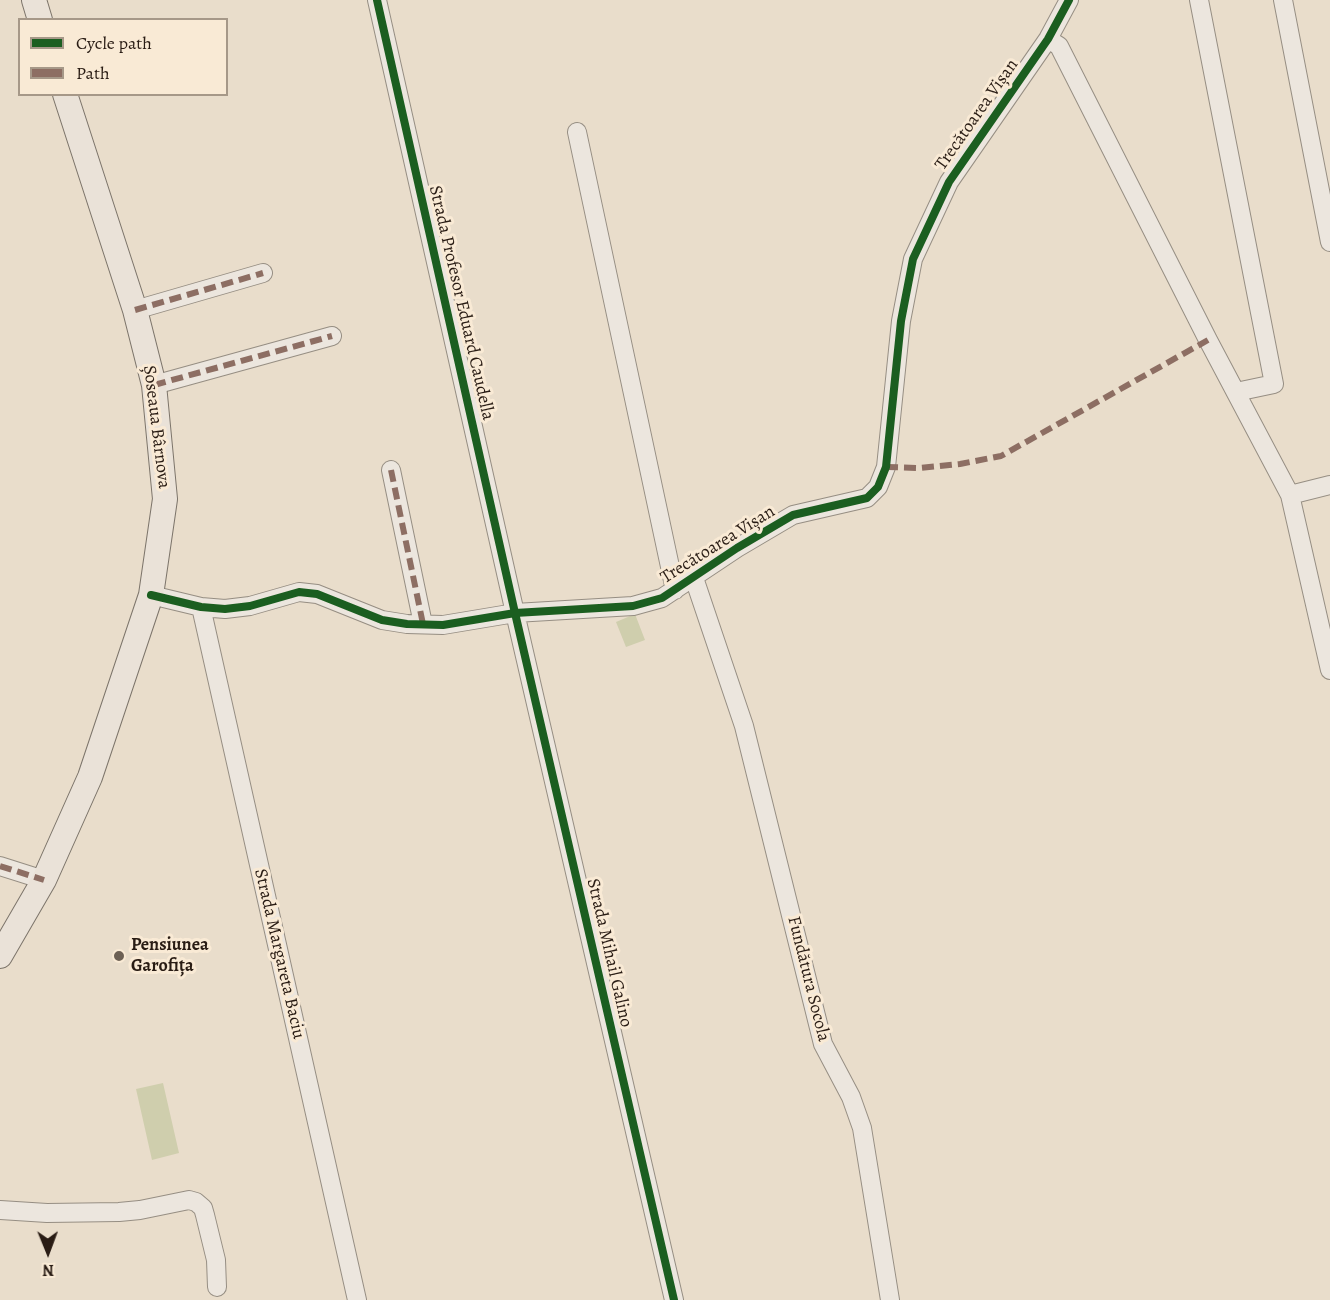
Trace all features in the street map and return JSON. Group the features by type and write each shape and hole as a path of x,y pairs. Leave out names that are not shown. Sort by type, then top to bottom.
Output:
{"main road":[{"path":"34,0 39,18"},
{"name":"Șoseaua Bârnova","path":"0,956 44,880 90,777 151,595 165,499 153,385 135,310 66,96"}],"street":[{"name":"Strada Profesor Eduard Caudella","path":"377,0 515,613"},
{"name":"Trecătoarea Vișan","path":"151,595 201,607 225,609 250,606 299,592 316,594 382,620 443,625 515,613 633,606 662,598 737,548 793,515 867,498 878,487 886,467 901,321 913,258 949,182 1048,39 1069,0"},
{"path":"1199,0 1274,384 1236,392"},
{"path":"1283,0 1330,242"},
{"path":"1048,39 1059,46 1290,495 1330,670"},
{"path":"577,132 675,590"},
{"path":"135,310 263,273"},
{"path":"153,385 332,336"},
{"path":"391,470 423,624"},
{"path":"1290,495 1330,484"},
{"name":"Fundătura Socola","path":"694,578 744,726 823,1044 851,1097 862,1128 890,1300"},
{"name":"Strada Margareta Baciu","path":"201,607 357,1300"},
{"name":"Strada Mihail Galino","path":"515,613 674,1300"},
{"path":"0,866 44,880"},
{"path":"0,1210 46,1213 119,1212 189,1200 196,1202 203,1208 205,1215 216,1260 217,1287"}],"green space":[{"path":"635,614 645,640 626,647 616,622"},
{"path":"163,1083 179,1153 152,1160 136,1089"}],"marked path":[{"path":"135,310 263,273"},
{"path":"154,385 332,336"},
{"path":"886,467 919,468 960,464 1001,456 1208,340"},
{"path":"391,470 423,624"},
{"path":"0,866 44,880"}],"cycle path":[{"path":"377,0 515,613 674,1300"},
{"path":"151,595 201,607 225,609 250,606 299,592 317,594 382,620 407,624 443,625 515,613 633,606 662,598 737,548 793,515 867,498 878,487 886,467 901,321 913,259 949,182 1048,39 1069,0"}],"place":[{"name":"Pensiunea Garofița","path":"119,956"}]}
